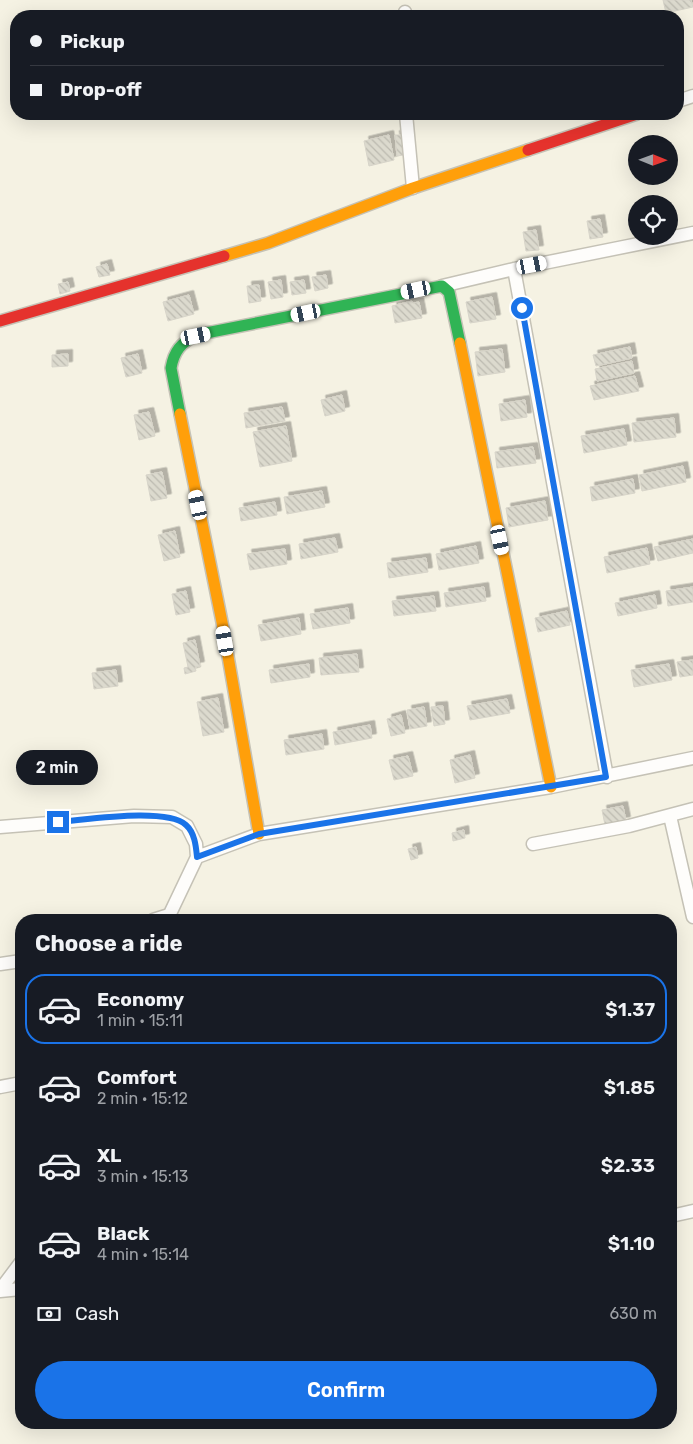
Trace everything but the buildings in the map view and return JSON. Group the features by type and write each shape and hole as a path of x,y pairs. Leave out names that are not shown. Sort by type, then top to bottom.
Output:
{"street":[{"path":"406,120 413,188"},
{"path":"0,321 268,243 413,188 620,120"},
{"path":"259,834 222,622 171,368 172,354 179,345 196,336 693,233"},
{"path":"514,269 606,777"},
{"path":"442,286 449,292 551,787"},
{"path":"197,857 259,834 551,787 693,758"},
{"path":"533,844 629,826 693,809"},
{"path":"0,827 134,816 172,817 187,826 196,844 197,857 169,914"},
{"path":"670,816 693,917"},
{"path":"0,964 15,962"},
{"path":"0,1087 15,1084"},
{"path":"677,1215 693,1211"},
{"path":"0,1291 15,1270"},
{"path":"0,1291 15,1290"}],"traffic: fast":[{"path":"180,414 171,368 179,348 196,335 442,286 449,292 460,343"}],"traffic: slow":[{"path":"224,256 268,243 413,188 528,150"},
{"path":"460,343 551,787"},
{"path":"180,414 222,622 259,834"}],"traffic: jam":[{"path":"528,150 619,120"},
{"path":"0,321 224,256"}],"route":[{"path":"58,822 134,816 172,817 187,826 196,844 197,857 259,834 606,777 522,308"}]}
